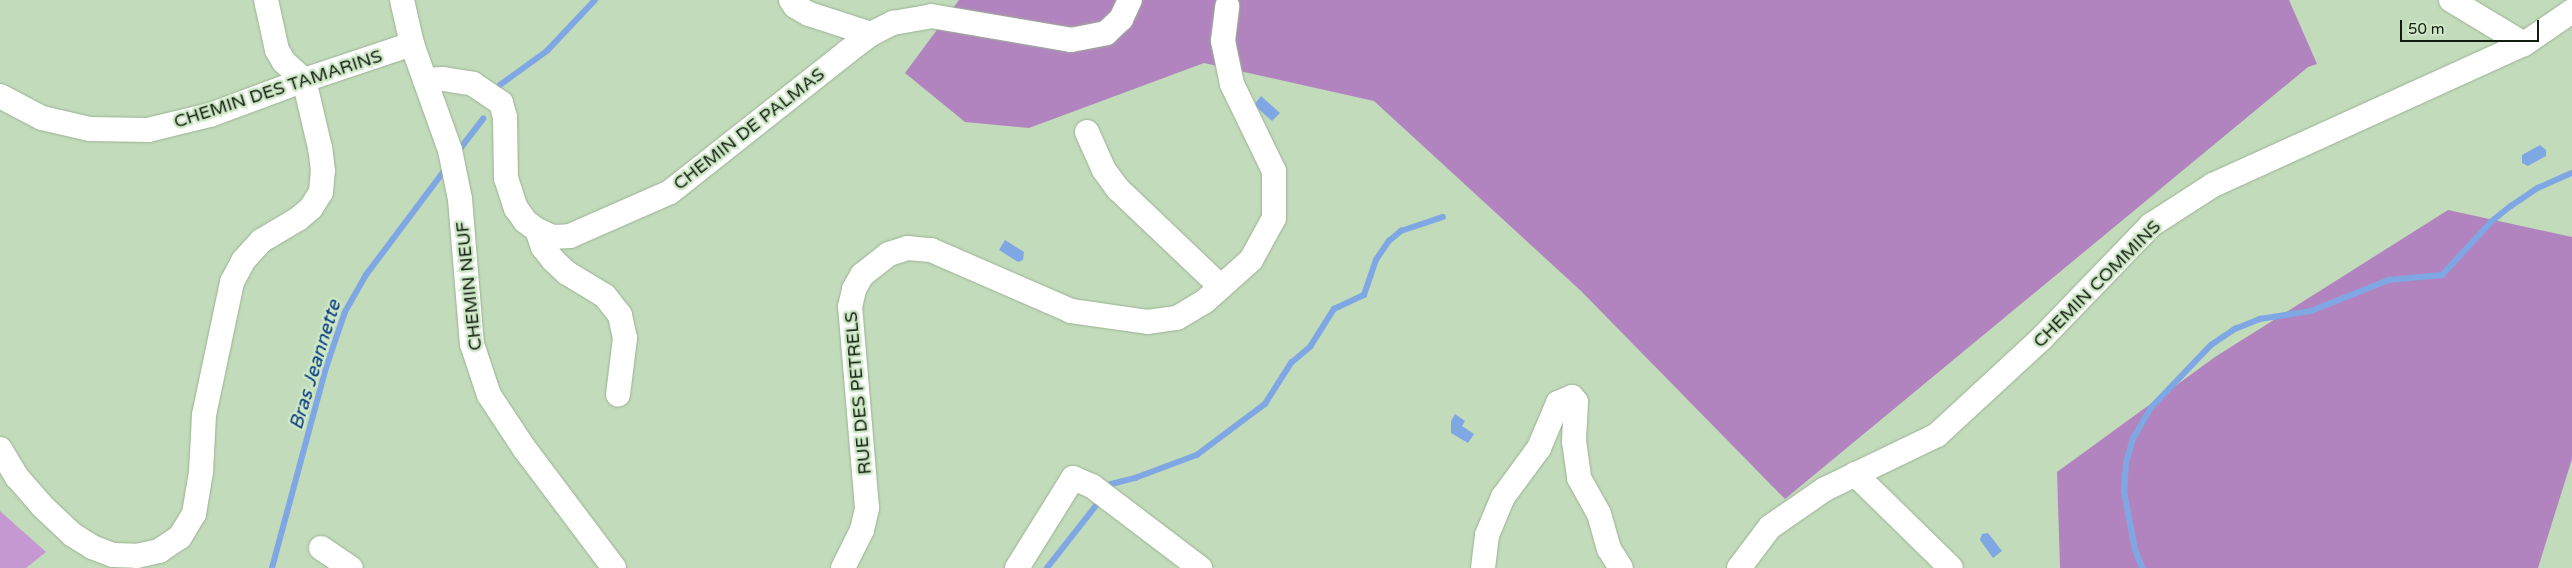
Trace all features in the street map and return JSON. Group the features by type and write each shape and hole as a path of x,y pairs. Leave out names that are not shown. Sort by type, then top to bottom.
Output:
{"street":[{"path":"0,449 17,476 42,506 73,535 113,555 137,556 159,551 180,537 194,514 199,494 204,415 232,282 243,261 261,241 298,219 311,208 321,192 320,148 304,80 284,62 277,50 266,0"},
{"name":"CHEMIN NEUF","path":"402,0 412,44 450,150 460,199 472,344 489,394 524,448 614,568"},
{"path":"791,0 795,6 809,14 871,34"},
{"name":"CHEMIN DE PALMAS","path":"537,230 553,237 570,236 670,192 871,34 893,24 931,16 1071,40 1106,33 1120,19 1130,0"},
{"path":"2451,0 2524,44"},
{"name":"RUE DES PETRELS","path":"843,568 859,537 868,508 850,307 854,289 862,275 889,254 907,248 931,250 1070,311 1147,322 1177,318 1204,302 1251,260 1274,218 1274,171 1244,113 1232,84 1223,41 1227,6"},
{"name":"CHEMIN COMMINS","path":"1739,568 1770,527 1825,489 1903,454 1937,435 2042,338 2151,226 2213,185 2524,44 2572,11"},
{"name":"CHEMIN DES TAMARINS","path":"0,96 42,118 90,129 148,130 210,115 304,80 412,44"},
{"path":"425,80 443,79 473,84 501,103 505,117 506,178 509,193 525,221 537,230 543,247 553,260 567,273 605,296 620,315 625,338 618,395"},
{"path":"1087,132 1104,170 1118,189 1220,287"},
{"path":"1483,568 1487,535 1503,497 1540,448 1558,403 1572,397 1576,402 1574,441 1579,478 1599,514 1609,549 1621,568"},
{"path":"1855,474 1951,568"},
{"path":"1017,568 1073,478 1092,486 1200,568"},
{"path":"322,548 351,568"}],"shaded area":[{"path":"959,0 2289,0 2317,64 2308,67 1785,499 1581,291 1374,101 1204,63 1029,128 965,122 905,73"},
{"path":"2448,210 2572,237 2572,459 2538,568 2060,568 2057,472 2215,357"},
{"path":"0,511 46,552 26,568 0,568"}],"water":[{"path":"1261,96 1280,113 1272,121 1254,105"},
{"path":"2540,145 2546,150 2546,156 2528,166 2522,163 2522,155"},
{"path":"1005,240 1024,252 1023,260 1018,262 999,250"},
{"path":"1455,414 1465,421 1462,426 1474,434 1468,443 1451,433 1451,421"},
{"path":"1988,533 2002,551 1993,558 1980,540 1982,534"}],"waterway":[{"name":"Bras Jeannette","path":"500,85 547,51 595,0"},
{"name":"Bras Jeannette","path":"457,153 483,119"},
{"name":"Bras Jeannette","path":"272,568 326,368 345,312 366,275 447,167"},
{"path":"2142,568 2135,550 2124,492 2126,463 2133,439 2150,409 2211,345 2235,329 2260,319 2311,311 2389,280 2442,275 2491,222 2511,206 2538,188 2572,173"},
{"path":"1111,484 1135,478 1197,455 1265,404 1291,363 1310,347 1334,309 1364,295 1376,260 1389,241 1401,231 1443,217"},
{"path":"1047,568 1095,507"}]}
